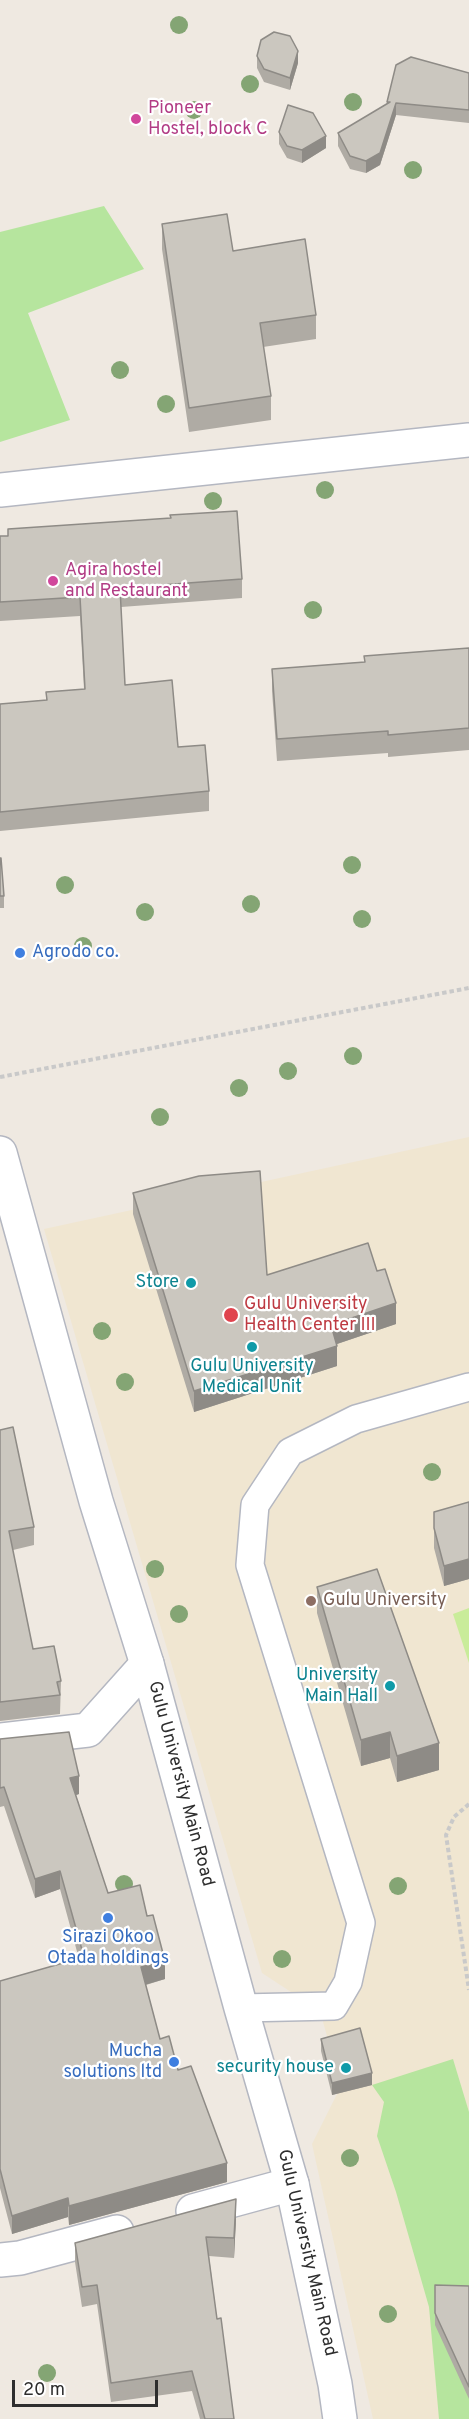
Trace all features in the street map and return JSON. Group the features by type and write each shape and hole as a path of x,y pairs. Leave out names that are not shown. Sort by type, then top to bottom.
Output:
{"street":[{"path":"0,490 469,440"},
{"name":"Gulu University Main Road","path":"0,1153 96,1501 147,1664 241,2008 292,2184 335,2384 340,2419"},
{"path":"0,1740 88,1730 147,1664"},
{"path":"0,2260 20,2258 292,2184"}],"lane":[{"path":"241,2008 334,2006 348,1982 361,1923 250,1565 255,1505 290,1452 356,1419 469,1387"}],"path":[{"path":"0,1077 469,988"},
{"path":"469,1804 454,1817 446,1835 469,1990"}],"shaded area":[{"name":"Gulu University","path":"469,1137 469,2419 373,2419 312,2144 341,2086 320,2011 262,1973 44,1229"}],"green space":[{"path":"104,206 144,269 28,313 70,420 0,442 0,232"},
{"path":"469,1608 469,1663 453,1614"},
{"path":"453,2059 469,2112 469,2419 439,2419 429,2307 396,2192 377,2136 384,2102 372,2085"}],"building":[{"path":"274,32 290,36 298,51 290,78 264,69 257,56 261,40"},
{"path":"411,57 469,73 469,110 396,103 380,153 366,161 350,156 338,133 390,102 387,102 396,65"},
{"path":"288,105 313,113 326,136 302,150 287,146 279,132"},
{"path":"227,214 233,251 305,239 316,315 260,323 271,396 189,408 162,224"},
{"path":"237,511 242,579 120,588 125,685 172,680 178,747 205,745 209,791 0,812 0,704 47,700 46,692 85,689 80,597 0,602 0,536 8,536 8,529 171,518 170,515"},
{"path":"469,648 469,728 388,735 388,731 277,739 272,669 365,662 364,656"},
{"path":"1,858 4,896 0,896"},
{"path":"260,1171 267,1275 368,1243 377,1271 385,1269 396,1303 331,1325 337,1346 194,1391 133,1193 199,1176"},
{"path":"13,1427 34,1527 9,1531 33,1649 54,1646 61,1681 57,1682 60,1695 0,1702 0,1430"},
{"path":"469,1502 469,1559 444,1566 434,1528 434,1512"},
{"path":"377,1569 439,1743 397,1756 390,1732 361,1740 317,1587"},
{"path":"69,1732 79,1776 70,1778 108,1893 140,1885 147,1916 153,1915 165,1961 141,1967 160,2039 169,2036 178,2070 191,2066 227,2163 69,2206 68,2198 12,2216 0,2169 0,1981 84,1957 60,1871 35,1879 4,1787 0,1788 0,1739"},
{"name":"security house","path":"360,2028 372,2073 332,2083 321,2039"},
{"path":"236,2199 234,2238 206,2237 217,2319 221,2318 234,2419 205,2419 192,2371 111,2383 97,2285 82,2287 75,2243"},
{"path":"435,2285 469,2286 469,2387 435,2313"}],"place":[{"name":"Pioneer Hostel, block C","path":"136,119"},
{"name":"Agira hostel and Restaurant","path":"53,581"},
{"name":"Agrodo co.","path":"20,953"},
{"name":"Store","path":"191,1283"},
{"name":"Gulu University Health Center III","path":"231,1315"},
{"name":"Gulu University Medical Unit","path":"252,1347"},
{"name":"Gulu University","path":"311,1601"},
{"name":"University Main Hall","path":"390,1686"},
{"name":"Sirazi Okoo Otada holdings","path":"108,1918"},
{"name":"Mucha solutions ltd","path":"174,2062"},
{"name":"security house","path":"346,2068"}]}
